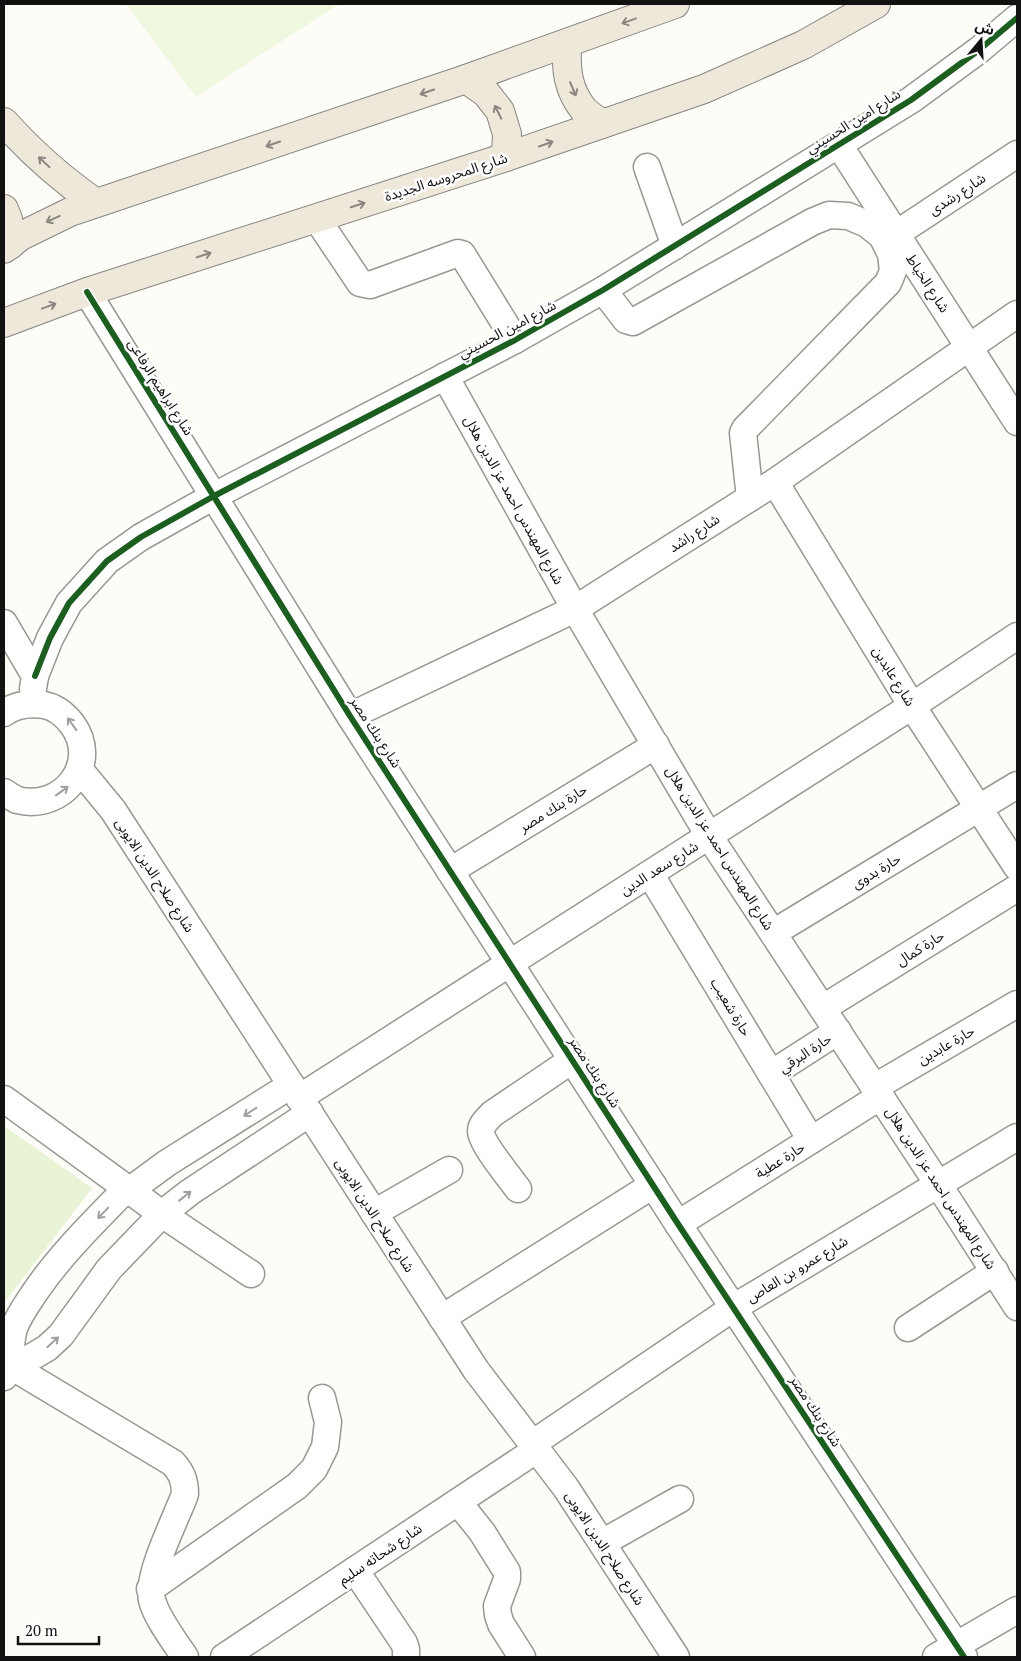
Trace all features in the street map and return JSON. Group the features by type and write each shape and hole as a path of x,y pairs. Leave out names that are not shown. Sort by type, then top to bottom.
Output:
{"main road":[{"path":"7,247 21,236 70,212 466,79 675,4"},
{"name":"شارع المحروسه الجديدة","path":"4,323 87,292 506,157 704,89 803,45 876,4"},
{"path":"567,44 566,67 572,90 585,111 602,124"},
{"path":"466,79 486,93 500,111 507,134 506,157"},
{"path":"4,122 16,136 68,184 96,203"},
{"path":"4,209 8,220 7,247"}],"street":[{"name":"شارع امين الحسيني","path":"31,703 35,676 50,638 69,604 107,561 141,536 214,496 515,340 603,290 910,100 979,50 1017,18"},
{"name":"شارع الخياط","path":"839,145 1017,422"},
{"name":"شارع رشدى","path":"896,234 1017,154"},
{"path":"647,167 675,246"},
{"path":"603,290 626,320 633,322 812,222 829,216 848,216 867,224 882,236 891,254 893,271 888,283 745,429 743,433 750,498"},
{"path":"316,219 360,283 366,285 460,253 515,340"},
{"name":"شارع ابراهيم الرفاعى","path":"87,292 214,496"},
{"name":"شارع راشد","path":"350,716 575,609 775,482 1017,314"},
{"name":"شارع المهندس احمد عز الدين هلال","path":"445,376 575,609 709,836 1017,1307"},
{"name":"شارع عابدين","path":"775,482 912,706 1017,867"},
{"name":"شارع بنك مصر","path":"214,496 350,716 733,1308 952,1653"},
{"path":"4,625 35,676"},
{"name":"شارع سعد الدين","path":"300,1099 912,706 1017,636"},
{"path":"4,713 11,708 31,703 50,706 66,716 78,732 82,750 80,770 69,786 62,792 54,798 35,802 4,816"},
{"name":"حارة بنك مصر","path":"450,871 656,745"},
{"name":"شارع صلاح الدين الايوبى","path":"80,770 113,810 476,1370 566,1488 676,1657"},
{"name":"حارة بدوى","path":"774,933 1017,785"},
{"path":"4,792 16,799 35,802"},
{"name":"حارة شعيب","path":"650,874 811,1140"},
{"name":"حارة كمال","path":"823,1008 1017,888"},
{"name":"حارة عابدين","path":"878,1092 1017,1004"},
{"name":"حارة البرقي","path":"771,1074 838,1031"},
{"path":"518,1189 484,1141 481,1130 484,1122 492,1114 572,1060"},
{"name":"حارة عطية","path":"678,1224 811,1140 878,1092"},
{"path":"4,1099 126,1189 251,1274"},
{"path":"8,1372 12,1339 21,1312 45,1278 72,1246 126,1189 133,1188 167,1164 300,1099"},
{"path":"8,1372 46,1348 61,1334 109,1269 162,1214 300,1099"},
{"name":"شارع عمرو بن العاص","path":"534,1447 733,1308 1017,1137"},
{"path":"374,1213 449,1170"},
{"path":"442,1318 653,1185"},
{"path":"908,1328 994,1271"},
{"path":"8,1372 173,1463 181,1472 185,1482 185,1494 154,1571 150,1589 154,1607 185,1657"},
{"path":"150,1589 297,1486 314,1469 325,1447 328,1422 322,1398"},
{"name":"شارع شحاته سليم","path":"224,1657 458,1502 534,1447"},
{"path":"602,1543 680,1499"},
{"path":"458,1502 482,1532 506,1572 507,1580 497,1606 498,1615 501,1624 522,1657"},
{"path":"355,1570 404,1644 406,1657"},
{"path":"952,1653 1017,1610"}],"green space":[{"path":"126,4 339,4 196,97"},
{"path":"4,1126 92,1188 4,1303"}],"cycle path":[{"path":"35,676 50,638 69,603 107,561 141,537 214,496 515,340 603,290 911,100 979,50 1017,18"},
{"path":"87,292 350,716 678,1224 964,1657"}]}
